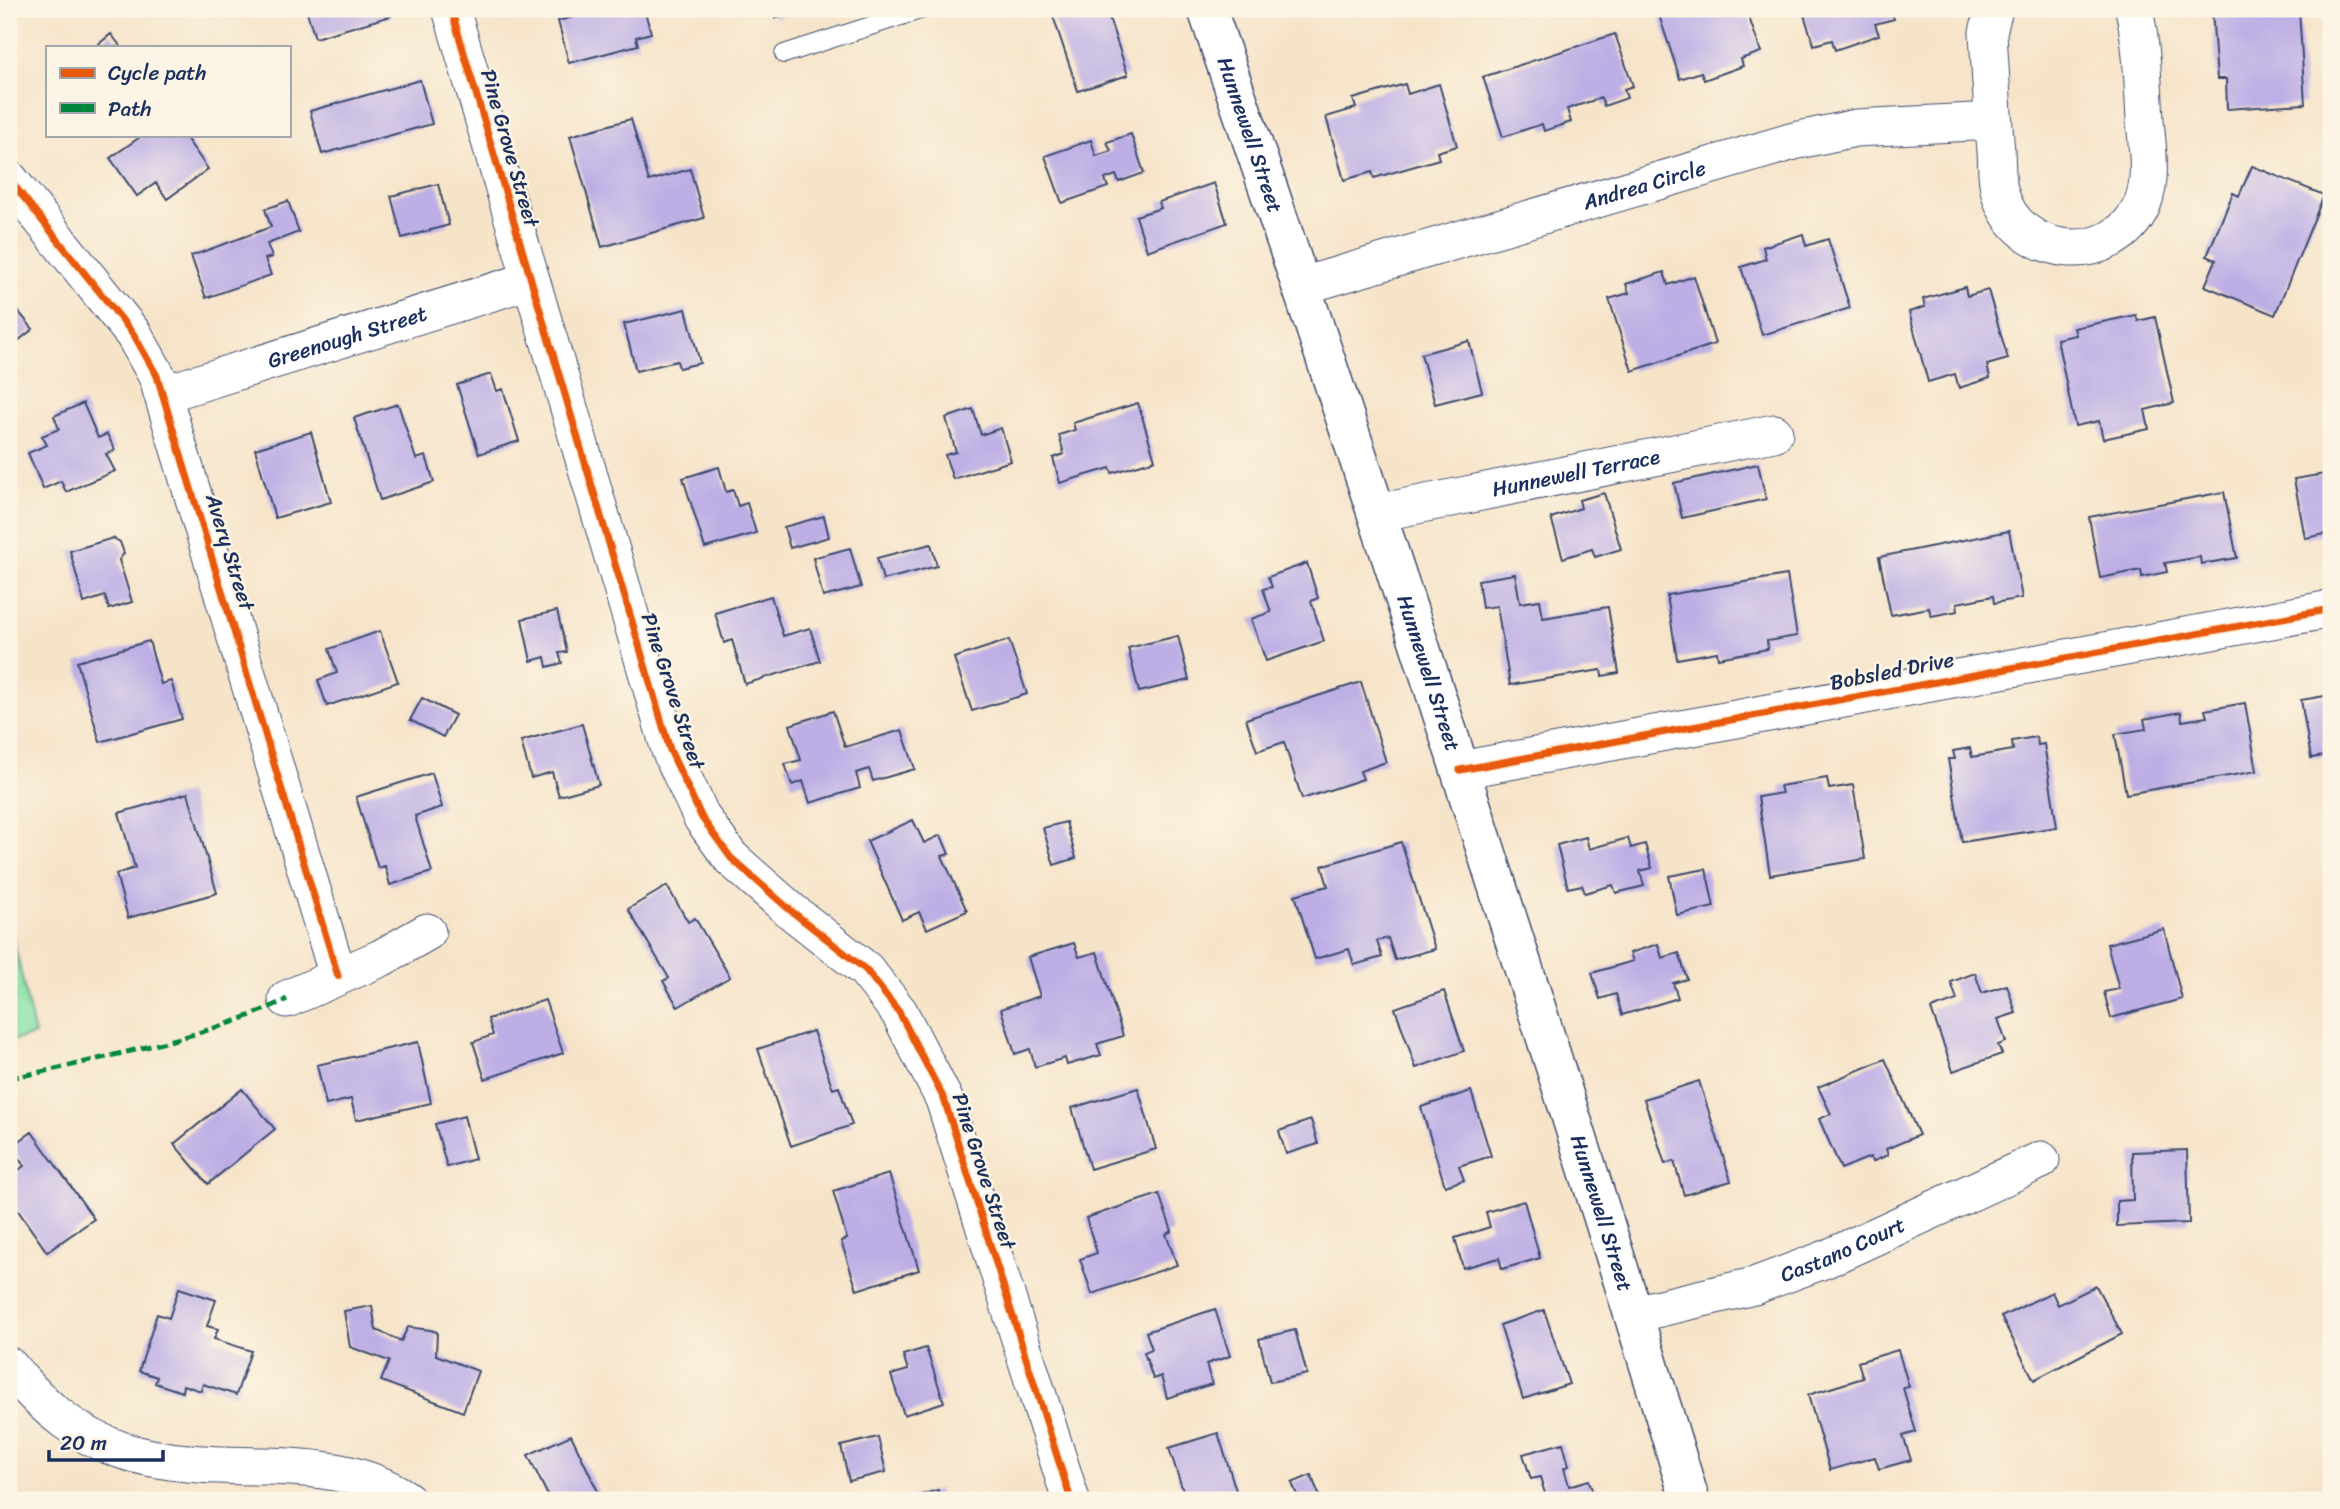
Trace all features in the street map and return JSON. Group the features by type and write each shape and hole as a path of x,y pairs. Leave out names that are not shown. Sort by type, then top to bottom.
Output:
{"main road":[{"name":"Hunnewell Street","path":"1207,9 1377,513 1634,1314 1689,1500"}],"street":[{"name":"Pine Grove Street","path":"451,9 670,750 702,818 731,858 790,910 866,970 899,1012 944,1099 1071,1500"},
{"path":"1994,9 1988,32 1999,193 2009,216 2025,233 2046,245 2077,250 2101,245 2129,226 2143,204 2148,177 2140,35 2134,9"},
{"name":"Andrea Circle","path":"1302,286 1794,141 1856,128 1993,121"},
{"name":"Avery Street","path":"9,179 134,335 164,394 338,976"},
{"name":"Greenough Street","path":"164,394 530,280"},
{"name":"Hunnewell Terrace","path":"1377,513 1774,433"},
{"name":"Bobsled Drive","path":"1460,770 2331,609"},
{"path":"287,999 381,958 427,932"},
{"name":"Castano Court","path":"1634,1314 1754,1286 1814,1263 2041,1160"},
{"path":"9,1366 24,1386 58,1417 79,1431 123,1452 162,1461 199,1465 328,1470 380,1486 407,1500"}],"lane":[{"path":"784,54 923,9"}],"green space":[{"path":"9,921 35,1035 9,1041"}],"building":[{"path":"306,9 389,9 391,16 315,38"},
{"path":"604,9 644,9 651,33 636,37 638,45 569,63 558,21"},
{"path":"771,9 799,9 775,18"},
{"path":"1074,9 1106,9 1128,75 1078,91 1053,16"},
{"path":"1657,9 1746,9 1761,52 1741,59 1743,66 1704,80 1701,72 1680,79"},
{"path":"1802,9 1891,9 1894,19 1875,24 1879,35 1835,50 1832,40 1814,45"},
{"path":"2299,9 2305,104 2227,109 2226,79 2217,79 2212,11"},
{"path":"111,34 120,46 96,46"},
{"path":"1615,34 1633,86 1624,89 1627,98 1604,106 1601,98 1567,109 1571,122 1544,131 1542,124 1503,137 1483,77"},
{"path":"420,80 432,124 322,154 310,111"},
{"path":"1405,84 1408,94 1439,84 1457,146 1437,152 1439,159 1374,178 1372,172 1344,180 1326,117 1356,108 1353,99"},
{"path":"631,119 649,181 690,169 704,218 602,247 570,136"},
{"path":"1131,134 1144,173 1119,182 1116,175 1105,179 1108,187 1062,203 1045,156 1091,140 1096,156 1111,151 1107,142"},
{"path":"142,136 185,136 208,169 167,199 156,183 137,196 110,158"},
{"path":"2252,166 2324,195 2275,315 2205,286 2216,260 2207,256 2233,193 2239,196"},
{"path":"1214,183 1227,223 1147,251 1136,216 1161,208 1159,202"},
{"path":"438,184 449,225 402,238 391,196"},
{"path":"288,201 299,232 267,244 272,257 265,259 271,275 206,298 191,256 271,227 265,209"},
{"path":"1803,234 1806,246 1828,239 1850,308 1762,335 1741,267 1766,259 1763,247"},
{"path":"1664,272 1668,285 1694,276 1715,344 1632,371 1609,299 1629,293 1626,284"},
{"path":"1965,287 1967,296 1988,290 2008,359 1987,365 1990,378 1959,388 1955,374 1928,382 1909,312 1925,307 1923,299"},
{"path":"9,300 33,329 9,348"},
{"path":"686,309 700,363 679,368 677,361 636,371 624,324"},
{"path":"2136,315 2138,321 2155,317 2174,403 2145,410 2149,429 2103,439 2099,421 2075,426 2057,339 2076,335 2074,328"},
{"path":"1469,341 1482,392 1435,404 1421,354"},
{"path":"491,374 497,391 503,389 519,441 479,454 457,385"},
{"path":"83,403 98,438 107,434 115,450 106,454 115,471 66,492 61,481 43,489 28,453 47,445 42,436 59,429 54,416"},
{"path":"1138,403 1155,460 1112,473 1110,468 1060,483 1053,458 1064,454 1059,435 1075,430 1073,423"},
{"path":"398,404 416,459 426,456 434,482 380,500 354,418"},
{"path":"973,409 981,435 1001,428 1011,461 953,479 945,455 956,452 946,418"},
{"path":"311,432 331,502 275,518 255,449"},
{"path":"1758,464 1766,499 1682,518 1674,483"},
{"path":"719,467 726,492 733,490 738,506 747,503 756,533 705,548 683,478"},
{"path":"2331,473 2331,533 2305,538 2294,479"},
{"path":"2224,492 2237,558 2201,564 2200,557 2165,563 2167,572 2142,577 2141,570 2100,578 2089,517"},
{"path":"1604,493 1621,549 1595,557 1592,549 1563,558 1551,518 1581,508 1579,500"},
{"path":"824,516 829,537 790,548 784,527"},
{"path":"2009,531 2022,598 1994,603 1993,596 1957,603 1958,611 1931,616 1929,608 1891,615 1879,557"},
{"path":"113,538 120,542 124,553 119,560 132,602 109,609 105,596 84,603 70,551"},
{"path":"931,544 937,566 883,580 877,558"},
{"path":"850,548 861,587 823,597 813,558"},
{"path":"1307,563 1318,598 1311,601 1324,641 1266,661 1251,619 1271,612 1263,589 1272,587 1268,577"},
{"path":"1515,574 1520,603 1540,600 1543,618 1608,607 1619,673 1602,676 1601,670 1510,685 1497,606 1482,608 1478,580"},
{"path":"1787,575 1797,636 1767,641 1768,649 1718,658 1717,652 1677,659 1667,595"},
{"path":"771,596 783,636 810,628 820,661 745,684 732,640 724,643 715,613"},
{"path":"557,611 567,652 559,653 562,663 547,667 545,657 531,661 522,619"},
{"path":"380,631 398,682 327,706 318,680 337,673 329,649"},
{"path":"1178,636 1189,680 1139,692 1128,648"},
{"path":"1009,640 1027,694 972,711 954,658"},
{"path":"149,641 161,684 171,681 182,719 100,742 77,662"},
{"path":"1361,682 1386,762 1360,771 1363,779 1302,799 1284,742 1257,751 1246,719"},
{"path":"2331,695 2331,755 2311,758 2301,700"},
{"path":"422,698 455,715 443,737 410,720"},
{"path":"2245,703 2257,771 2126,794 2115,734 2146,729 2144,719 2181,712 2182,721 2207,717 2205,710"},
{"path":"833,711 845,747 902,730 915,769 873,781 869,769 856,773 860,788 810,803 803,781 792,785 785,764 801,760 790,725"},
{"path":"582,724 599,785 559,796 552,772 531,778 521,741"},
{"path":"2036,737 2038,745 2044,744 2057,827 1962,842 1948,759 1955,759 1953,751 1970,748 1972,757 2013,750 2012,741"},
{"path":"432,773 442,807 415,816 432,872 390,885 385,866 378,868 356,797"},
{"path":"1827,778 1829,789 1853,785 1865,859 1770,875 1758,797 1782,793 1780,786"},
{"path":"188,793 217,893 128,918 116,874 135,868 119,813"},
{"path":"913,820 924,843 941,835 949,854 942,856 967,911 927,929 919,912 902,920 867,841"},
{"path":"1066,822 1076,858 1054,865 1043,828"},
{"path":"1586,837 1589,849 1628,838 1631,848 1645,844 1652,868 1640,871 1644,886 1616,893 1613,885 1585,893 1582,885 1568,888 1557,845"},
{"path":"1401,842 1435,949 1395,960 1388,938 1377,941 1382,957 1354,965 1349,949 1315,959 1295,895 1328,886 1322,866"},
{"path":"1706,869 1714,907 1677,915 1669,876"},
{"path":"667,886 688,922 695,918 730,977 678,1007 663,981 669,978 628,909"},
{"path":"2164,929 2182,999 2111,1018 2104,992 2119,989 2107,944"},
{"path":"1074,943 1079,957 1097,952 1123,1036 1097,1044 1101,1055 1067,1065 1065,1058 1035,1067 1030,1049 1015,1054 1001,1009 1040,996 1028,957"},
{"path":"1658,944 1662,958 1679,953 1687,979 1673,983 1678,998 1622,1015 1616,994 1600,999 1592,973 1633,961 1630,953"},
{"path":"1975,973 1982,993 2007,985 2016,1013 1998,1019 2006,1042 1998,1045 2002,1054 1953,1071 1931,1009 1957,1000 1951,982"},
{"path":"1444,991 1464,1051 1416,1068 1395,1008"},
{"path":"545,1000 563,1053 485,1079 473,1042 493,1035 488,1019"},
{"path":"813,1031 833,1089 839,1087 852,1125 791,1146 758,1049"},
{"path":"418,1042 431,1103 356,1120 351,1099 326,1105 317,1065"},
{"path":"1885,1059 1919,1135 1886,1149 1888,1155 1872,1162 1870,1157 1841,1169 1819,1119 1831,1114 1818,1087"},
{"path":"1699,1081 1731,1181 1684,1195 1674,1161 1665,1164 1644,1099"},
{"path":"1138,1088 1156,1149 1090,1169 1072,1108"},
{"path":"242,1089 275,1129 208,1184 174,1144"},
{"path":"1471,1091 1491,1156 1459,1166 1464,1180 1445,1186 1421,1107"},
{"path":"464,1116 475,1159 447,1167 435,1124"},
{"path":"1311,1120 1318,1144 1286,1154 1279,1131"},
{"path":"32,1132 94,1219 47,1252 12,1202 17,1198 9,1186 9,1177 24,1166 11,1147"},
{"path":"2187,1150 2189,1223 2117,1226 2117,1201 2133,1200 2132,1152"},
{"path":"889,1174 919,1270 857,1290 841,1241 847,1239 833,1191"},
{"path":"1159,1194 1172,1231 1166,1234 1177,1265 1092,1294 1080,1259 1097,1253 1086,1218"},
{"path":"1524,1201 1540,1258 1502,1269 1499,1258 1463,1268 1455,1238 1490,1227 1486,1212"},
{"path":"2096,1286 2122,1334 2034,1380 2001,1317 2052,1292 2058,1305"},
{"path":"179,1288 216,1300 207,1326 218,1329 214,1339 251,1351 236,1395 203,1384 201,1391 183,1385 182,1392 155,1383 157,1377 139,1371 157,1314 169,1318"},
{"path":"372,1306 376,1330 401,1341 408,1327 437,1332 436,1355 478,1371 463,1412 381,1381 389,1361 350,1347 344,1311"},
{"path":"1215,1309 1230,1356 1206,1364 1212,1384 1167,1398 1161,1376 1153,1379 1144,1352 1152,1349 1146,1332"},
{"path":"1544,1310 1569,1384 1523,1399 1500,1325"},
{"path":"1295,1330 1307,1374 1270,1382 1259,1339"},
{"path":"926,1348 944,1402 904,1415 891,1375 908,1370 903,1355"},
{"path":"1898,1350 1909,1387 1903,1388 1916,1432 1903,1436 1911,1460 1879,1469 1875,1457 1830,1470 1808,1395 1863,1378 1858,1362"},
{"path":"1218,1433 1239,1500 1186,1500 1169,1448"},
{"path":"571,1435 602,1500 550,1500 528,1455"},
{"path":"878,1437 886,1472 849,1481 841,1446"},
{"path":"1563,1443 1569,1466 1564,1468 1569,1486 1589,1480 1595,1500 1547,1500 1540,1477 1531,1479 1523,1454"},
{"path":"1311,1475 1320,1497 1299,1500 1292,1483"},
{"path":"938,1490 941,1500 906,1500 906,1499"}],"marked path":[{"path":"9,1078 194,1034 231,1023 287,999"}],"cycle path":[{"path":"451,9 670,750 702,818 731,858 790,910 866,970 899,1012 944,1099 1071,1500"},
{"path":"9,179 134,335 157,376 338,976"},
{"path":"1460,770 2331,609"}]}
